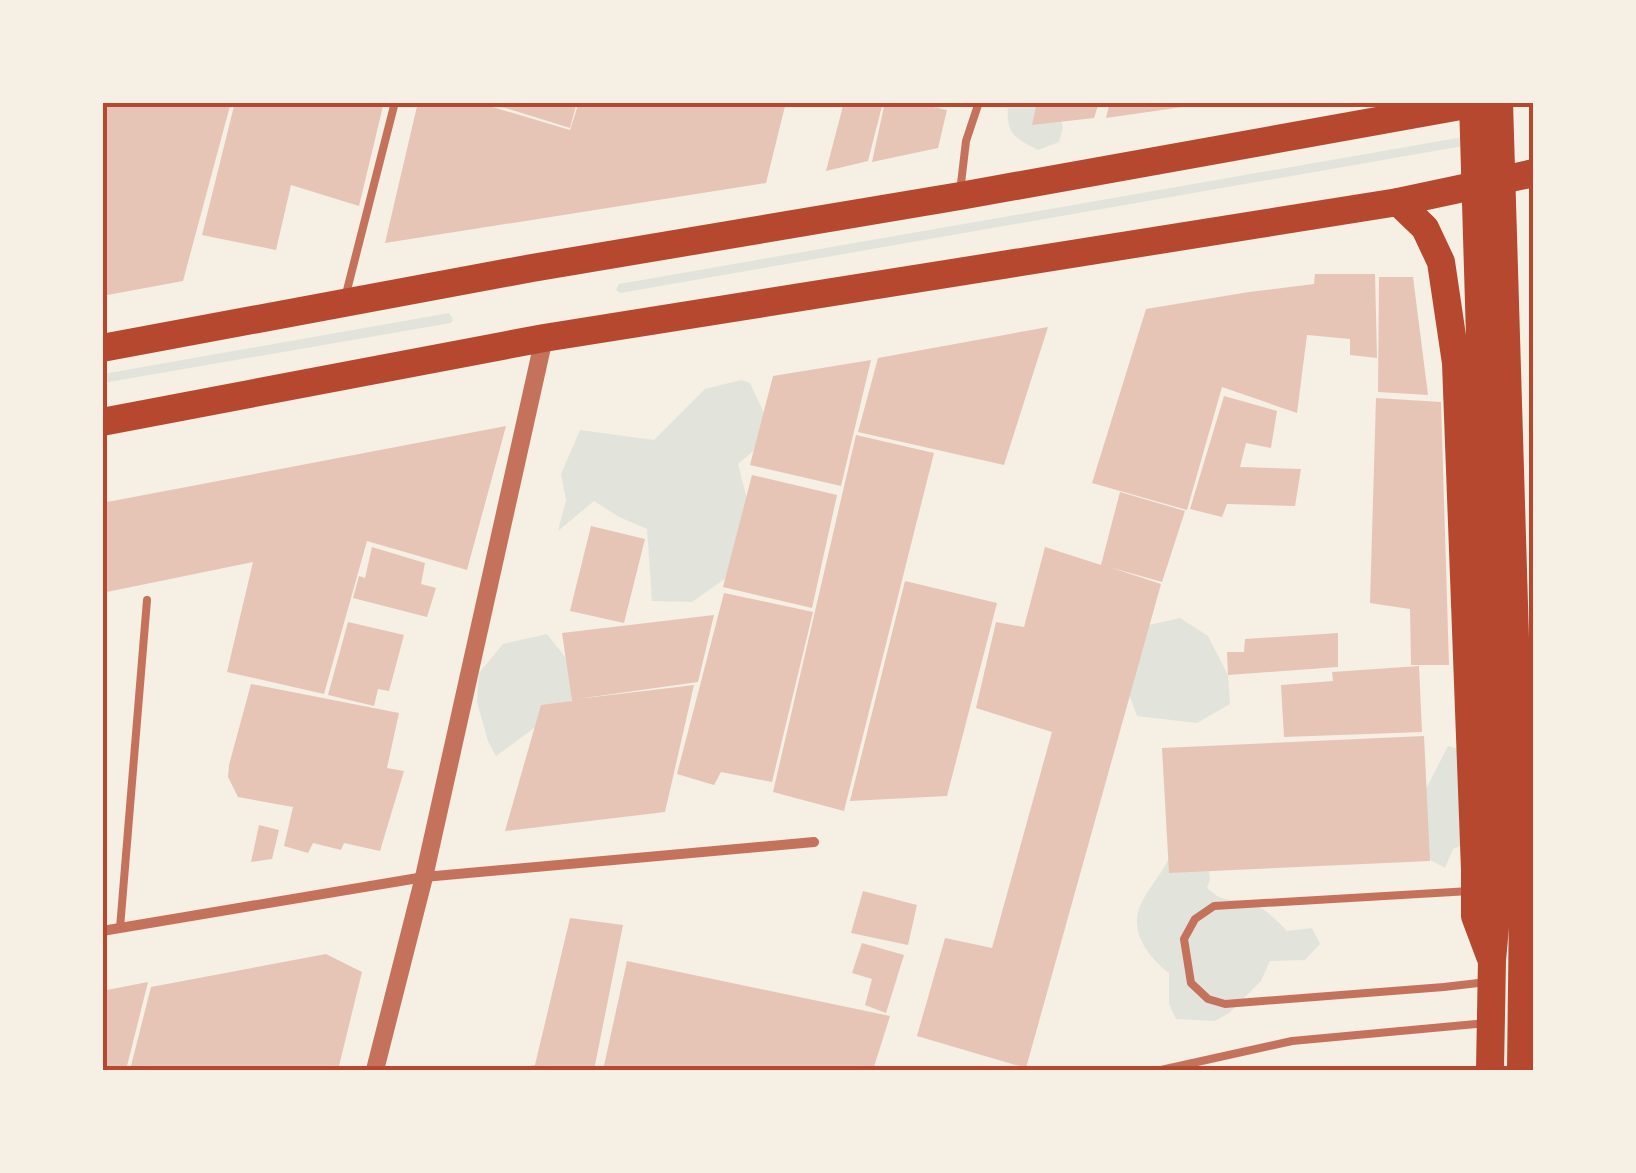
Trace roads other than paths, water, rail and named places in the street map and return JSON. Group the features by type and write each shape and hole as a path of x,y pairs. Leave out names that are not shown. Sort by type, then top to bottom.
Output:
{"highway":[{"path":"1473,102 1507,908"},
{"path":"102,348 532,268 960,196 1399,111 1483,102"},
{"path":"1490,1070 1491,971 1507,908 1499,102"},
{"path":"102,422 544,338 1398,202 1534,173"},
{"path":"1398,202 1425,228 1441,262 1456,363 1507,908 1523,956 1521,1070"}],"street":[{"path":"374,1070 424,876 544,338"},
{"path":"102,931 424,876 814,842"}],"lane":[{"path":"344,304 395,102"},
{"path":"960,196 966,141 979,102"},
{"path":"120,928 147,600"},
{"path":"1491,971 1444,987 1225,1004 1208,999 1191,983 1184,939 1195,919 1214,906 1507,908"},
{"path":"1161,1070 1292,1041 1490,1022"}]}
